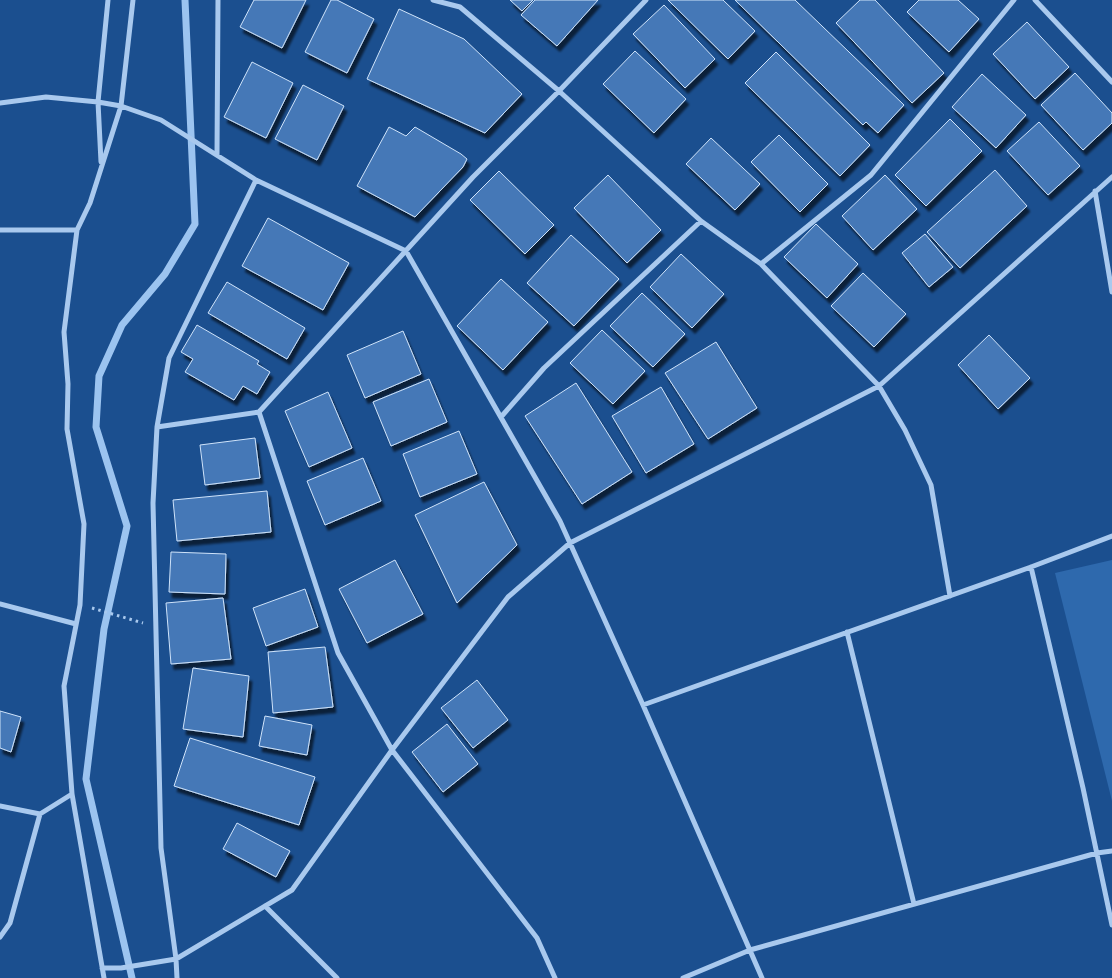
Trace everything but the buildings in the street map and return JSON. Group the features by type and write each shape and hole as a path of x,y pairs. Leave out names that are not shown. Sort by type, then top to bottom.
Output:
{"street":[{"path":"101,167 98,102 108,0"},
{"path":"104,978 72,794 64,686 80,605 84,524 67,429 68,384 64,332 77,230 90,203 121,106 133,0"},
{"path":"216,155 218,0"},
{"path":"433,0 460,6 559,91 701,221 761,264 879,386 905,430 931,485 950,596"},
{"path":"460,6 463,0"},
{"path":"157,427 259,412 474,177 646,0"},
{"path":"761,264 871,175 1014,0"},
{"path":"1035,0 1112,82"},
{"path":"0,103 46,97 98,102 121,106 161,120 256,180 406,251 560,521 643,705 762,978"},
{"path":"102,968 121,968 176,959 292,890 392,750 508,597 570,543 879,386 1112,177"},
{"path":"177,978 161,848 153,503 157,427 168,358 256,180"},
{"path":"1095,191 1112,292"},
{"path":"501,417 544,368 701,221"},
{"path":"0,230 77,230"},
{"path":"259,412 338,653 392,750 537,938 555,978"},
{"path":"643,705 1031,567 1112,536"},
{"path":"1031,567 1083,788 1112,925"},
{"path":"0,604 76,624"},
{"path":"846,632 914,904"},
{"path":"0,938 10,923 40,814 72,794"},
{"path":"0,806 40,814"},
{"path":"683,978 750,950 1112,850"},
{"path":"265,906 337,978"}],"path":[{"path":"86,606 149,624"}],"shaded area":[{"path":"1112,560 1112,801 1055,573"}],"waterway":[{"path":"132,978 86,779 104,629 127,526 96,427 99,376 122,325 165,274 195,224 185,0"}]}
